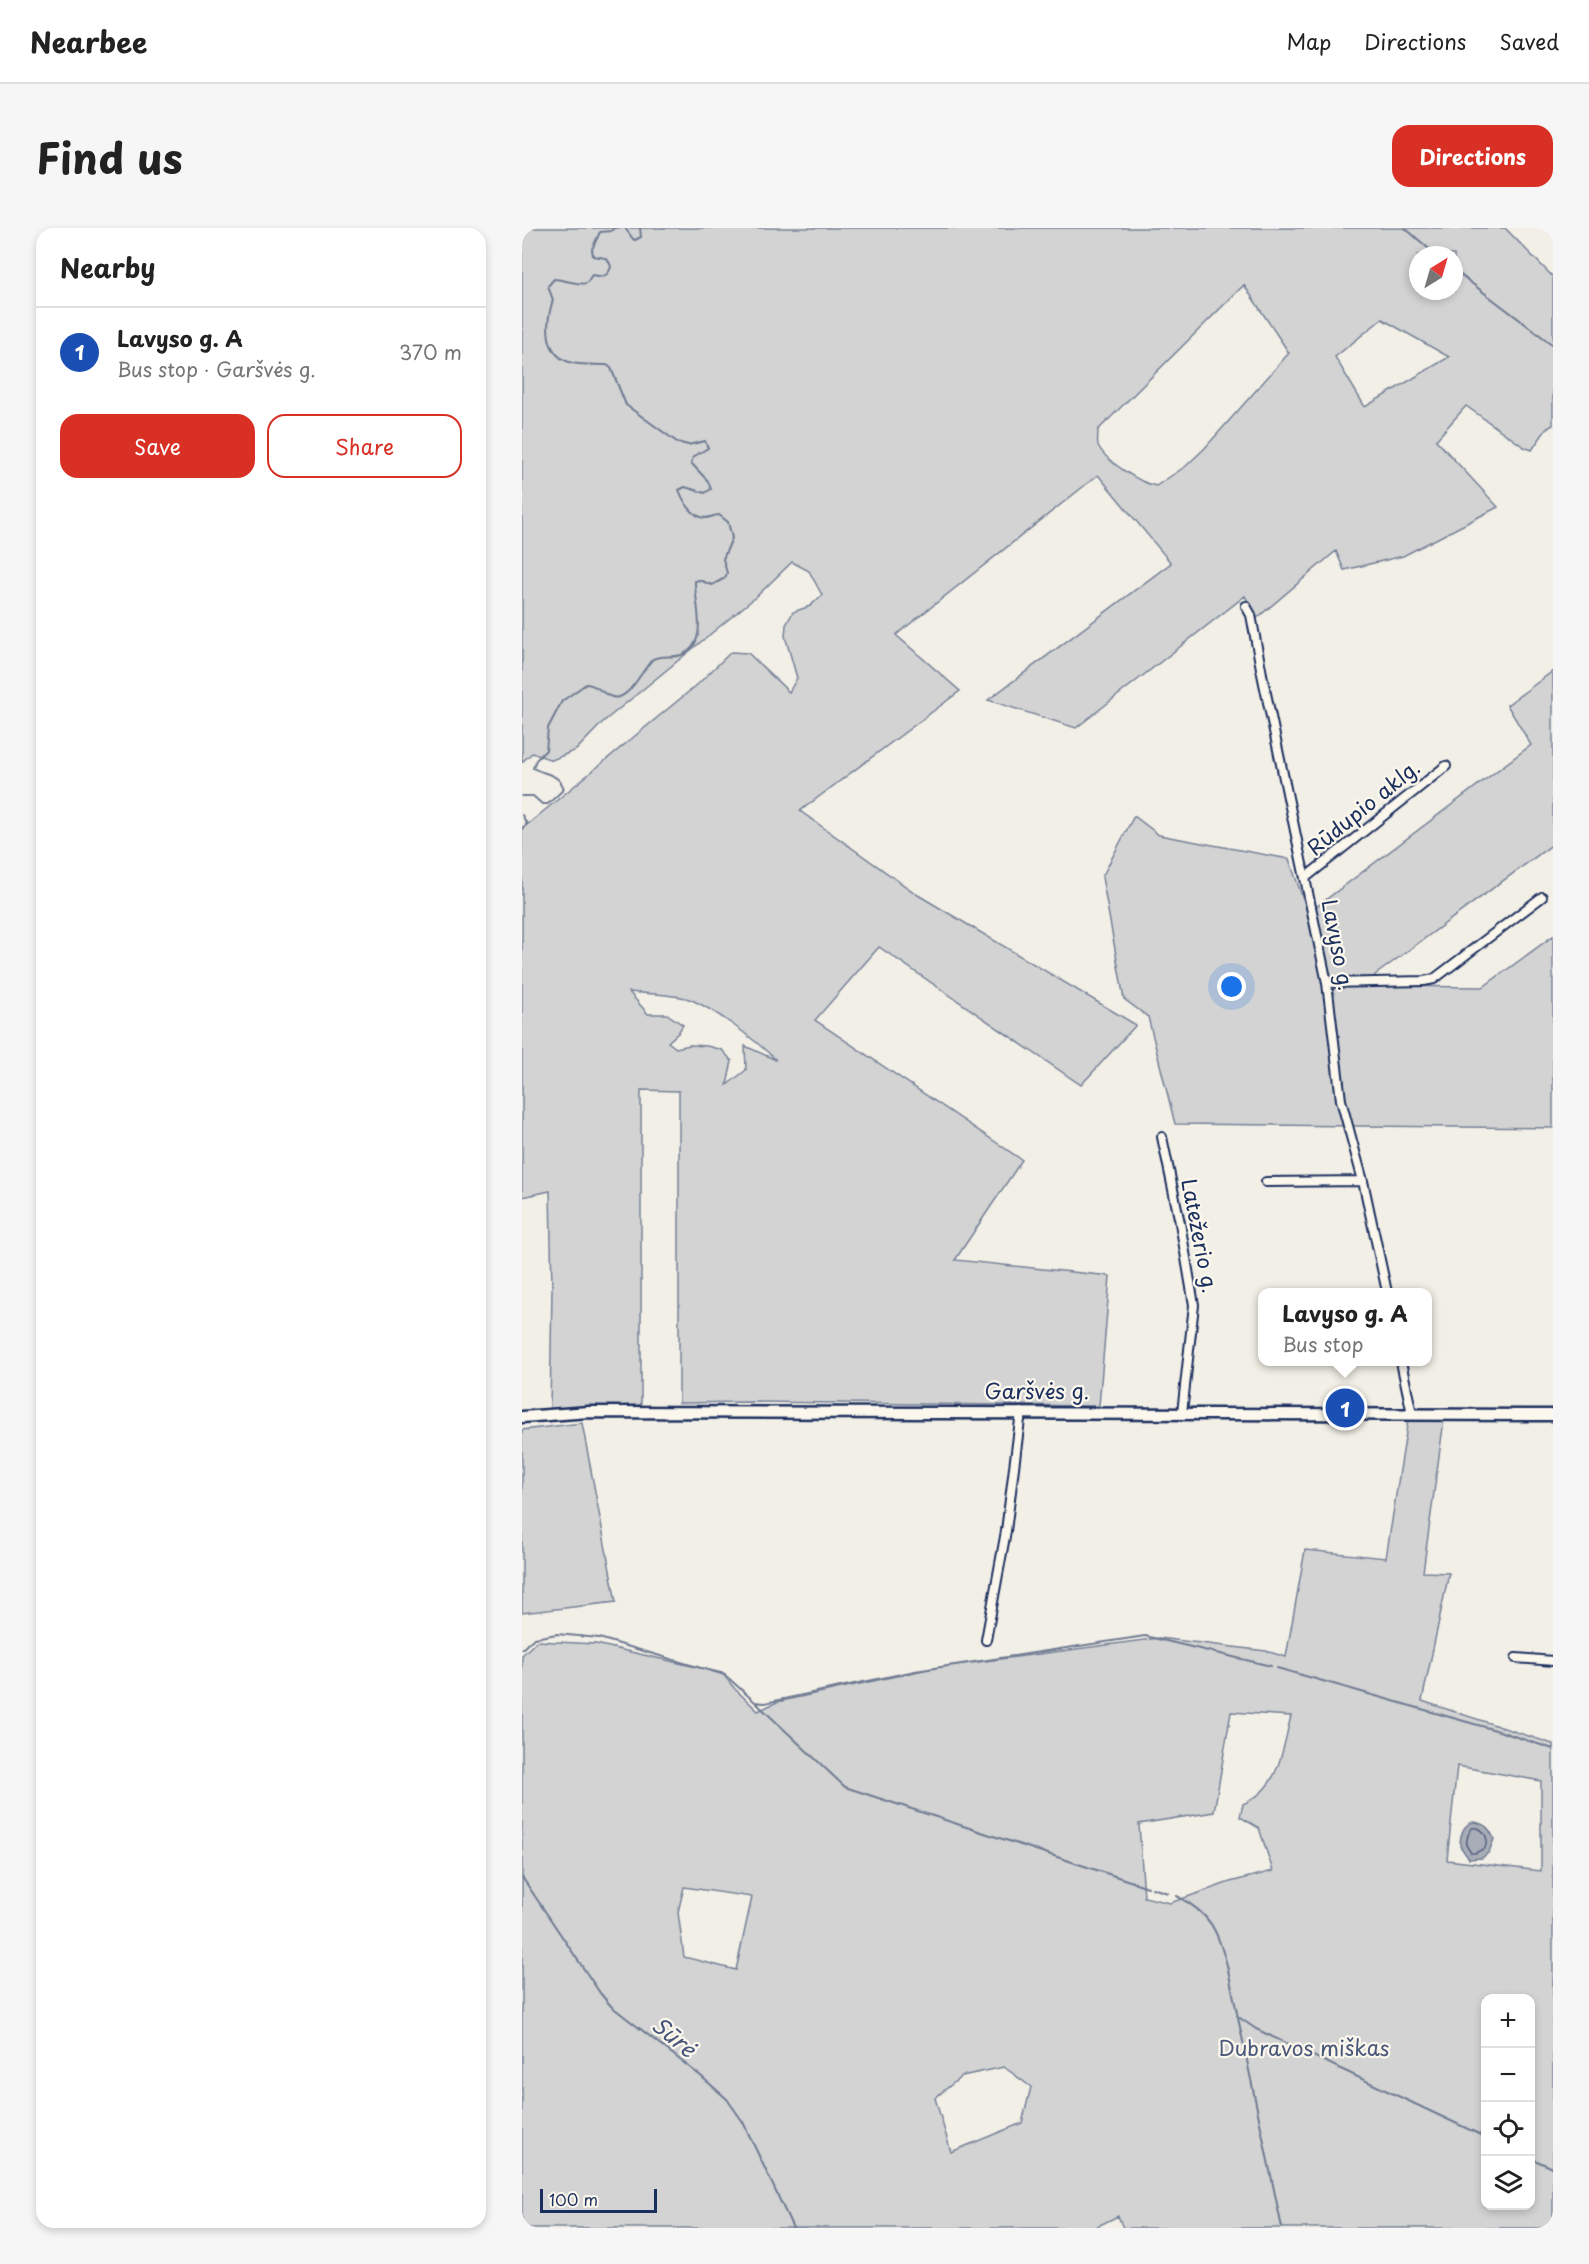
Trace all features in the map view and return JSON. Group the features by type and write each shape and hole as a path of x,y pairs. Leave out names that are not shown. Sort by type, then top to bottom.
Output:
{"main road":[{"name":"Garšvės g.","path":"522,1417 589,1412 1553,1415"}],"street":[{"name":"Lavyso g.","path":"1246,606 1251,615 1327,983 1341,1100 1363,1181 1386,1288"},
{"name":"Rūdupio aklg.","path":"1305,878 1446,766"},
{"path":"1327,983 1434,979 1542,897"},
{"name":"Latežerio g.","path":"1162,1137 1194,1305 1182,1413"},
{"path":"1266,1182 1363,1181"},
{"path":"1402,1366 1412,1414"},
{"path":"986,1640 1006,1531 1021,1412"},
{"path":"1516,1658 1553,1660"}],"green space":[{"path":"522,228 1505,228 1553,277 1553,425 1547,428 1532,450 1524,447 1466,406 1436,440 1498,507 1403,556 1344,570 1336,551 1257,618 1245,596 1076,728 988,700 1171,563 1098,475 896,635 960,691 800,811 918,895 1136,1025 1081,1085 879,947 815,1020 1022,1160 955,1260 1110,1276 1099,1406 679,1403 679,1091 641,1090 641,1405 550,1409 552,1290 550,1191 522,1197 522,829 698,684 731,652 748,653 789,692 797,678 785,636 786,625 793,612 810,606 822,595 809,571 792,562 757,596 603,722 576,750 552,760 532,753 522,762","holes":["1244,285 1289,353 1204,449 1186,466 1156,486 1132,476 1102,451 1098,445 1098,430","1382,319 1449,357 1365,407 1335,357","629,992 675,996 699,1003 734,1026 776,1060 745,1046 746,1070 727,1085 732,1061 722,1050 690,1045 676,1048 668,1042 683,1025 667,1014 648,1014"]},
{"path":"1553,671 1553,844 1375,975 1376,986 1483,987 1553,936 1553,1128 1175,1124 1148,1017 1124,999 1102,877 1134,816 1159,835 1289,859 1308,913 1531,745 1507,705"},
{"name":"Dubravos miškas","path":"1408,1420 1444,1420 1423,1572 1449,1573 1422,1701 1553,1744 1553,2228 1123,2228 1118,2216 1094,2228 522,2228 522,1655 537,1641 596,1644 722,1673 758,1711 777,1702 933,1668 1159,1638 1266,1651 1286,1657 1305,1550 1386,1558","holes":["1231,1712 1291,1716 1278,1767 1265,1788 1243,1804 1240,1817 1259,1828 1273,1871 1230,1882 1170,1903 1144,1897 1139,1824 1214,1812","1457,1766 1541,1781 1541,1871 1447,1860","684,1887 752,1897 736,1970 684,1957 678,1912","1004,2067 1031,2087 1022,2123 951,2152 935,2098 962,2076"]},
{"path":"582,1423 616,1602 522,1613 522,1430"}],"water":[{"path":"1473,1822 1486,1827 1494,1839 1489,1852 1482,1858 1469,1859 1460,1846 1460,1842 1464,1828"}],"waterway":[{"path":"522,796 533,796 542,804 548,804 564,789 555,777 533,768 536,760 546,750 548,728 562,701 586,684 608,696 624,695 653,659 681,655 690,650 696,642 699,622 695,581 699,580 712,585 725,578 727,573 723,559 732,538 728,522 719,515 705,518 696,515 679,490 685,487 705,493 711,489 708,481 691,463 693,457 708,448 705,441 688,445 677,442 626,405 611,368 607,365 569,362 561,358 551,344 548,326 553,300 548,286 554,279 584,284 592,275 606,275 611,267 610,263 605,258 593,256 592,249 600,232 611,231 615,228"},
{"path":"625,228 635,240 641,237 640,228"},
{"path":"1405,228 1426,246"},
{"path":"1463,277 1553,345"},
{"path":"522,815 527,824 522,828"},
{"path":"522,1649 534,1638 557,1634 599,1638 725,1675 755,1702 765,1703 915,1671 1145,1636 1271,1666"},
{"path":"1277,1668 1499,1731 1553,1749"},
{"path":"756,1703 845,1787 1148,1887"},
{"name":"Sūrė","path":"522,1877 611,2006 727,2099 743,2122 793,2228"},
{"path":"1152,1888 1168,1893"},
{"path":"1177,1896 1198,1910 1211,1924 1223,1952 1282,2228"},
{"path":"1237,2016 1256,2029 1481,2135"},
{"path":"1535,2160 1553,2168"}],"place":[{"name":"Lavyso g. A","path":"1345,1408"}]}
